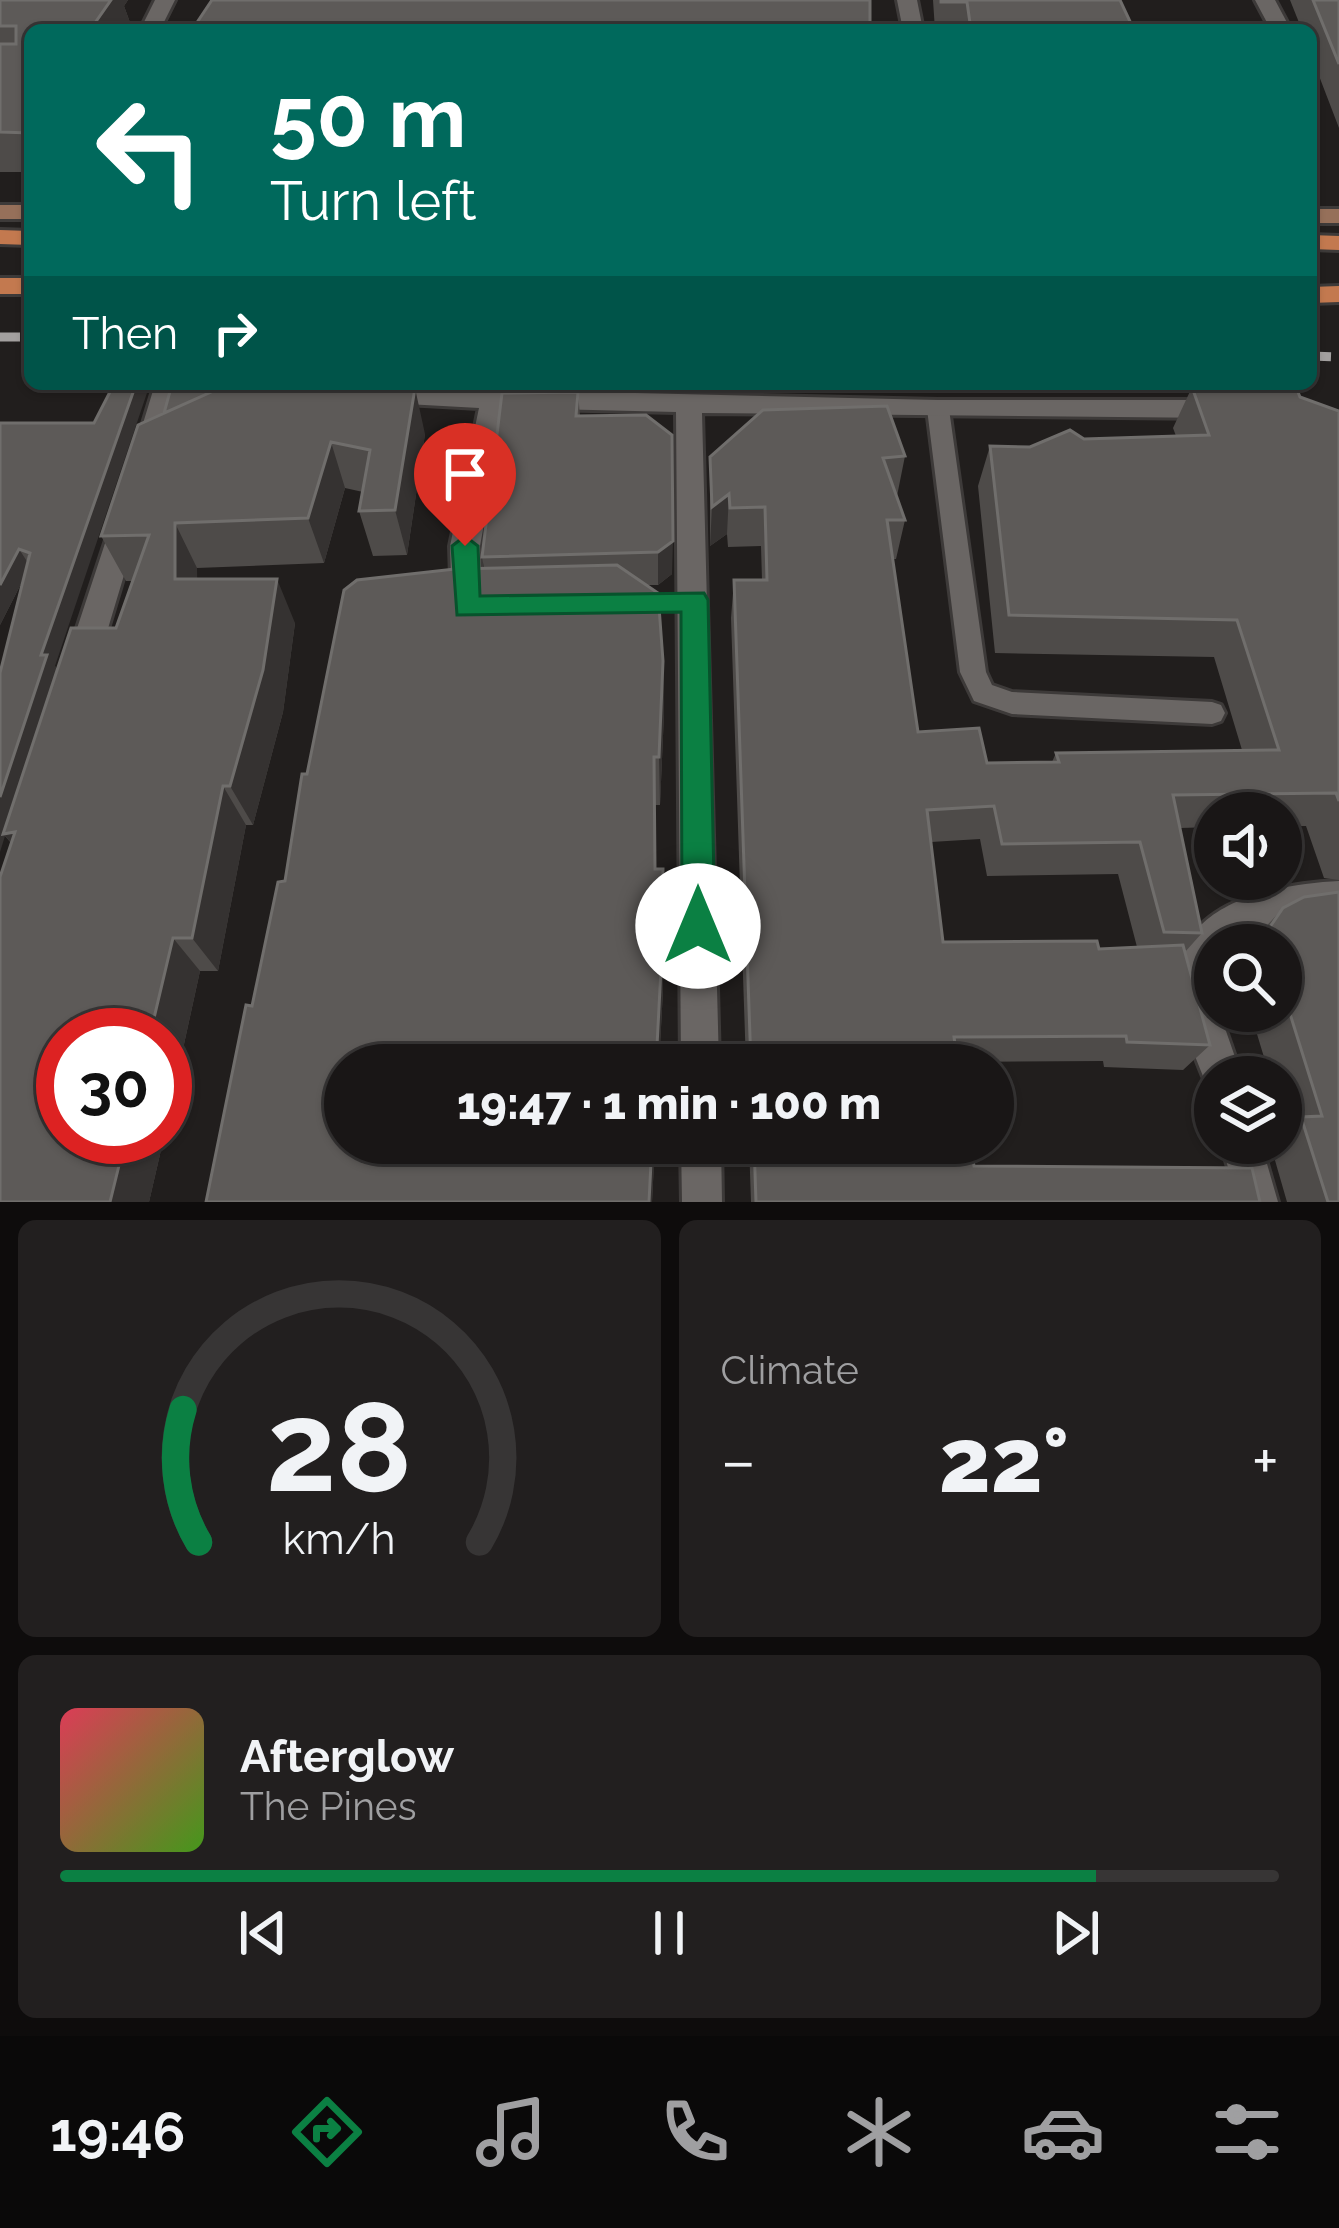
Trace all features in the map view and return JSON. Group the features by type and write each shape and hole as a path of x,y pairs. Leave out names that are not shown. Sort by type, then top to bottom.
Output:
{"street":[{"path":"69,703 166,390"},
{"path":"834,390 866,407"},
{"path":"428,610 479,607 465,546 494,397"},
{"path":"347,399 494,397 938,410 1248,409"},
{"path":"689,402 684,601 699,1044"},
{"path":"145,461 182,442"},
{"path":"1216,1056 1195,980 1202,952 1228,922 1298,898 1339,898"},
{"path":"701,1164 702,1202"},
{"path":"1247,1164 1258,1202"}],"lane":[{"path":"938,410 973,672 983,693 1012,703 1212,713"}],"building":[{"path":"0,0 111,0 94,24 24,24 24,133 0,132 0,44 16,44 16,26 0,26"},
{"path":"212,0 870,0 870,24 196,24"},
{"path":"1120,0 1131,24 970,24 967,2 941,2"},
{"path":"1313,0 1339,0 1339,64"},
{"path":"111,390 134,390 41,655 47,655 0,797 0,673 30,553 19,549 0,585 0,423 94,423"},
{"path":"170,390 216,390 164,413"},
{"path":"216,390 415,390 395,510 359,511 370,450 331,442 308,518 175,523 175,579 277,579 263,670 230,786 223,786 192,938 173,938 156,1008 36,1008 36,1164 119,1164 110,1202 0,1202 0,877 15,832 3,834 71,628 116,628 149,535 101,536 138,425"},
{"path":"1193,390 1297,390 1300,397 1339,411 1339,801 1336,793 1173,795 1200,924 1194,924 1194,933 1164,932 1140,842 1002,844 994,806 927,810 943,942 1097,941 1099,949 1183,945 1194,986 1194,1032 1206,1032 1210,1045 1127,1042 1126,1036 954,1037 955,1044 750,1044 734,580 767,580 765,507 730,508 729,494 712,507 710,457 763,410 887,406 905,456 883,458 905,520 887,520 918,732 979,728 987,763 1059,762 1056,753 1279,750 1237,620 1009,615 990,446 1030,447 1070,430 1084,439 1209,435"},
{"path":"578,392 576,416 646,415 672,435 673,541 658,552 482,557 502,393"},
{"path":"617,565 658,593 663,661 659,757 654,757 655,869 663,869 657,1044 324,1044 324,1164 651,1164 649,1202 206,1202 246,1005 252,1006 278,882 285,881 302,774 307,774 344,590 357,580 455,569"},
{"path":"1339,892 1339,1202 1328,1202 1302,1120 1322,1116 1296,1032 1302,1032 1302,924 1272,924 1283,908 1304,897"},
{"path":"755,1164 1252,1168 1260,1202 756,1202"}],"railway":[{"path":"0,337 24,337"},
{"path":"1317,356 1339,357"}],"route":[{"path":"465,546 467,607 695,600 698,926"}]}
